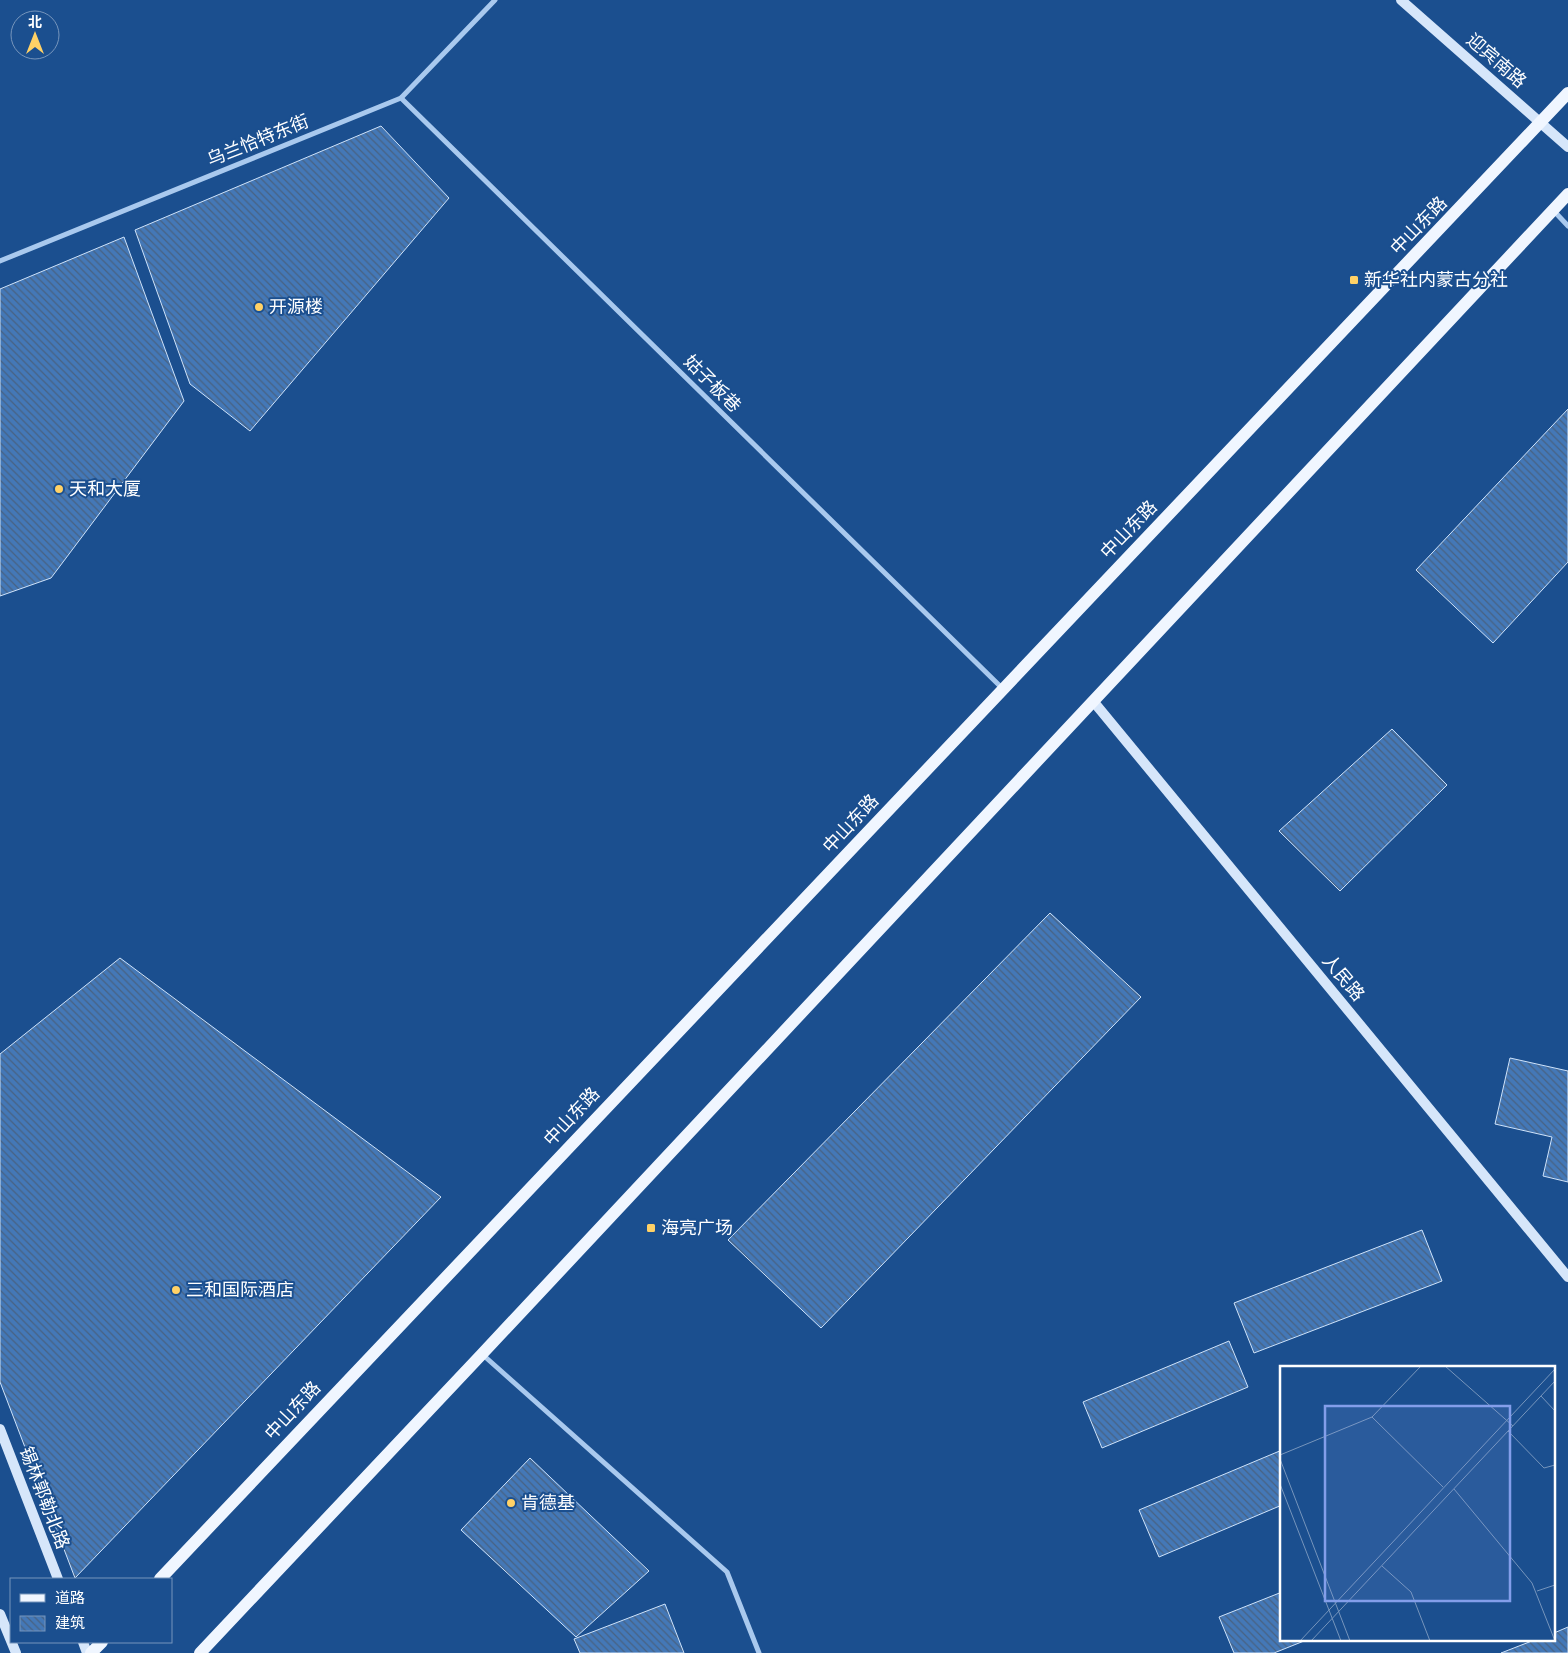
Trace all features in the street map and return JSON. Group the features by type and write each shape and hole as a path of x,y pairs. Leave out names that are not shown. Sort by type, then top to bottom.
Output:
{"main road":[{"name":"中山东路","path":"161,1578 1568,93"},
{"path":"200,1653 1568,194"},
{"path":"91,1653 101,1643"}],"street":[{"name":"乌兰恰特东街","path":"0,261 401,98 495,0"},
{"name":"迎宾南路","path":"1401,0 1541,122 1568,148"},
{"name":"姑子板巷","path":"401,98 1002,689"},
{"path":"1553,210 1568,226"},
{"name":"人民路","path":"1093,700 1568,1277"},
{"path":"482,1354 727,1572 759,1653"},
{"name":"锡林郭勒北路","path":"0,1428 58,1578"},
{"path":"0,1614 10,1638"}],"building":[{"name":"开源楼","path":"381,126 449,198 250,431 190,384 135,230"},
{"name":"天和大厦","path":"124,237 184,401 51,578 0,596 0,289"},
{"path":"1568,409 1568,562 1493,643 1416,570"},
{"path":"1392,729 1447,785 1340,891 1279,831"},
{"path":"1050,913 1141,997 821,1328 728,1240"},
{"name":"三和国际酒店","path":"120,958 441,1197 75,1578 0,1382 0,1054"},
{"path":"1510,1058 1568,1071 1568,1182 1543,1176 1552,1137 1495,1124"},
{"path":"1422,1230 1442,1281 1254,1353 1234,1303"},
{"path":"1229,1341 1248,1387 1102,1448 1083,1402"},
{"path":"1280,1451 1280,1506 1159,1557 1139,1510"},
{"path":"530,1458 649,1571 576,1637 461,1530"},
{"path":"1280,1593 1280,1640 1306,1640 1274,1653 1234,1653 1219,1617"},
{"path":"665,1604 684,1653 580,1653 574,1639"},
{"path":"1568,1627 1568,1653 1501,1653 1534,1640 1556,1640 1556,1632"}],"place":[{"name":"新华社内蒙古分社","path":"1354,280"},
{"name":"开源楼","path":"259,307"},
{"name":"天和大厦","path":"59,489"},
{"name":"海亮广场","path":"651,1228"},
{"name":"三和国际酒店","path":"176,1290"},
{"name":"肯德基","path":"511,1503"}]}
